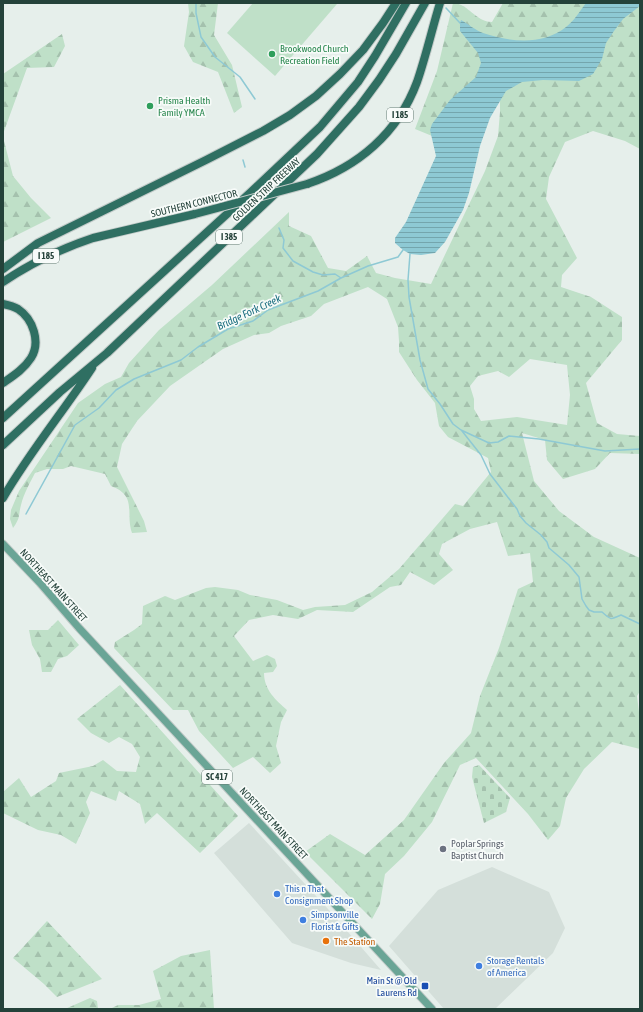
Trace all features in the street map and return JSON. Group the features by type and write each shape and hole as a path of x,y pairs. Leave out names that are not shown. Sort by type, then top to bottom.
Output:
{"highway":[{"name":"I 185","path":"3,268 38,243 206,160 263,131 290,115 316,96 363,50 396,3"},
{"name":"GOLDEN STRIP FREEWAY","path":"3,418 256,188 320,127 358,82 406,3"},
{"name":"GOLDEN STRIP FREEWAY","path":"3,445 60,392 107,353 297,173 336,133 359,107 379,80 396,54 425,3"},
{"name":"SOUTHERN CONNECTOR","path":"3,282 37,260 76,244 307,184 336,173 356,161 380,139 400,115 409,100 417,82 440,3"},
{"path":"3,264 38,243"},
{"path":"3,304 16,308 26,316 31,324 35,340 34,351 29,361 18,373 3,384"},
{"path":"3,498 37,445 71,401 95,362"}],"main road":[{"name":"NORTHEAST MAIN STREET","path":"3,544 432,1009"}],"shaded area":[{"path":"249,823 328,909 381,970 351,963 292,943 214,853"},
{"path":"492,867 549,892 565,928 553,953 495,1009 444,1009 389,946 438,890"}],"green space":[{"path":"188,3 218,3 214,35 232,65 242,107 234,113 218,72 193,62 184,46 189,12"},
{"name":"Brookwood Church Recreation Field","path":"253,3 337,4 275,76 227,33"},
{"path":"453,3 465,7 483,20 492,22 503,3 640,3 640,149 625,141 593,131 565,142 549,177 546,199 577,258 562,275 561,287 591,297 622,317 622,340 586,383 597,423 617,434 640,436 640,454 610,453 595,469 563,479 547,460 545,440 522,433 534,481 559,511 594,537 640,558 640,691 637,696 640,720 640,749 612,742 584,769 566,798 560,826 548,840 528,814 476,758 460,765 432,822 404,856 385,874 380,904 372,919 305,852 330,834 365,855 404,820 444,763 471,733 480,696 499,648 518,589 533,582 530,553 508,556 497,522 470,529 442,544 439,554 453,570 434,585 410,572 401,585 390,587 353,612 317,610 298,619 273,615 249,620 234,636 253,661 267,655 275,659 277,666 273,672 264,673 266,685 271,694 287,710 281,722 276,746 281,763 270,773 253,757 233,768 199,731 188,710 173,710 114,648 115,642 142,624 143,606 165,596 175,600 206,588 215,587 238,590 250,595 277,600 303,610 315,607 345,605 372,592 399,569 455,504 463,506 491,472 488,458 448,437 439,426 435,403 417,380 399,352 398,327 387,299 368,287 324,304 311,316 281,326 269,333 254,335 223,349 170,386 137,421 122,444 117,467 144,521 147,532 132,533 128,500 119,490 111,486 105,474 71,466 63,469 47,469 35,473 27,488 18,519 13,528 10,519 11,510 19,491 78,403 105,384 121,377 129,363 159,330 212,285 289,212 289,226 311,236 328,268 346,271 367,256 376,273 431,284 485,171 498,136 500,112 500,96 442,140 415,129 437,71","holes":["530,359 567,365 570,395 567,425 517,417 481,421 474,409 474,399 470,386 478,376 498,371 509,377"]},
{"path":"62,34 65,46 54,67 27,68 3,134 3,74"},
{"path":"3,137 13,176 31,198 51,218 3,242"},
{"path":"58,620 79,645 67,656 58,659 51,672 42,672 40,659 32,645 29,630 48,630"},
{"path":"120,685 238,816 200,853 157,813 145,824 140,804 119,791 116,801 91,791 86,802 90,813 76,844 61,835 38,830 3,813 3,792 19,778 31,797 56,781 59,773 93,766 103,760 117,771 136,772 140,757 132,744 119,737 109,743 91,733 77,719"},
{"path":"479,765 510,798 506,812 484,823 472,777 473,767"},
{"path":"47,921 102,979 57,997 13,958"},
{"path":"210,950 214,1009 110,1009 118,1005 139,1005 161,999 153,971 181,956"},
{"path":"90,998 97,1001 98,1009 65,1009"}],"water":[{"path":"586,3 640,3 640,6 623,19 614,31 606,43 602,59 593,74 579,81 543,80 522,82 506,91 490,118 480,146 469,193 463,210 445,242 435,253 421,255 410,254 403,250 395,243 395,238 406,222 436,156 430,130 432,124 450,100 476,77 481,63 478,53 460,31 461,20 480,32 504,39 536,40 557,33 569,25"}],"waterway":[{"path":"196,3 196,13 201,37 215,57 240,77 255,99"},
{"path":"446,8 460,23"},
{"path":"243,160 245,167"},
{"path":"279,228 284,240 283,248 293,261 313,272 323,275 335,274 341,278"},
{"name":"Bridge Fork Creek","path":"26,514 75,425 99,408 116,390 134,379 181,360 198,347 228,329 253,321 268,310 318,291 341,278 368,266 398,257 403,250"},
{"path":"410,254 408,280 409,297 420,360 428,389 453,424 461,430 489,443 498,442 509,436 539,439 605,451 640,449"},
{"path":"462,431 481,455 490,474 517,509 520,516 541,535 547,542 549,548 569,565 579,577 582,599 589,610 594,612 602,612 607,617 611,618 621,615 640,624"}],"place":[{"name":"Brookwood Church Recreation Field","path":"272,54"},
{"name":"Prisma Health Family YMCA","path":"150,106"},
{"name":"Poplar Springs Baptist Church","path":"443,849"},
{"name":"This n That Consignment Shop","path":"277,894"},
{"name":"Simpsonville Florist & Gifts","path":"303,920"},
{"name":"The Station","path":"326,941"},
{"name":"Storage Rentals of America","path":"479,966"},
{"name":"Main St @ Old Laurens Rd","path":"425,986"}]}
